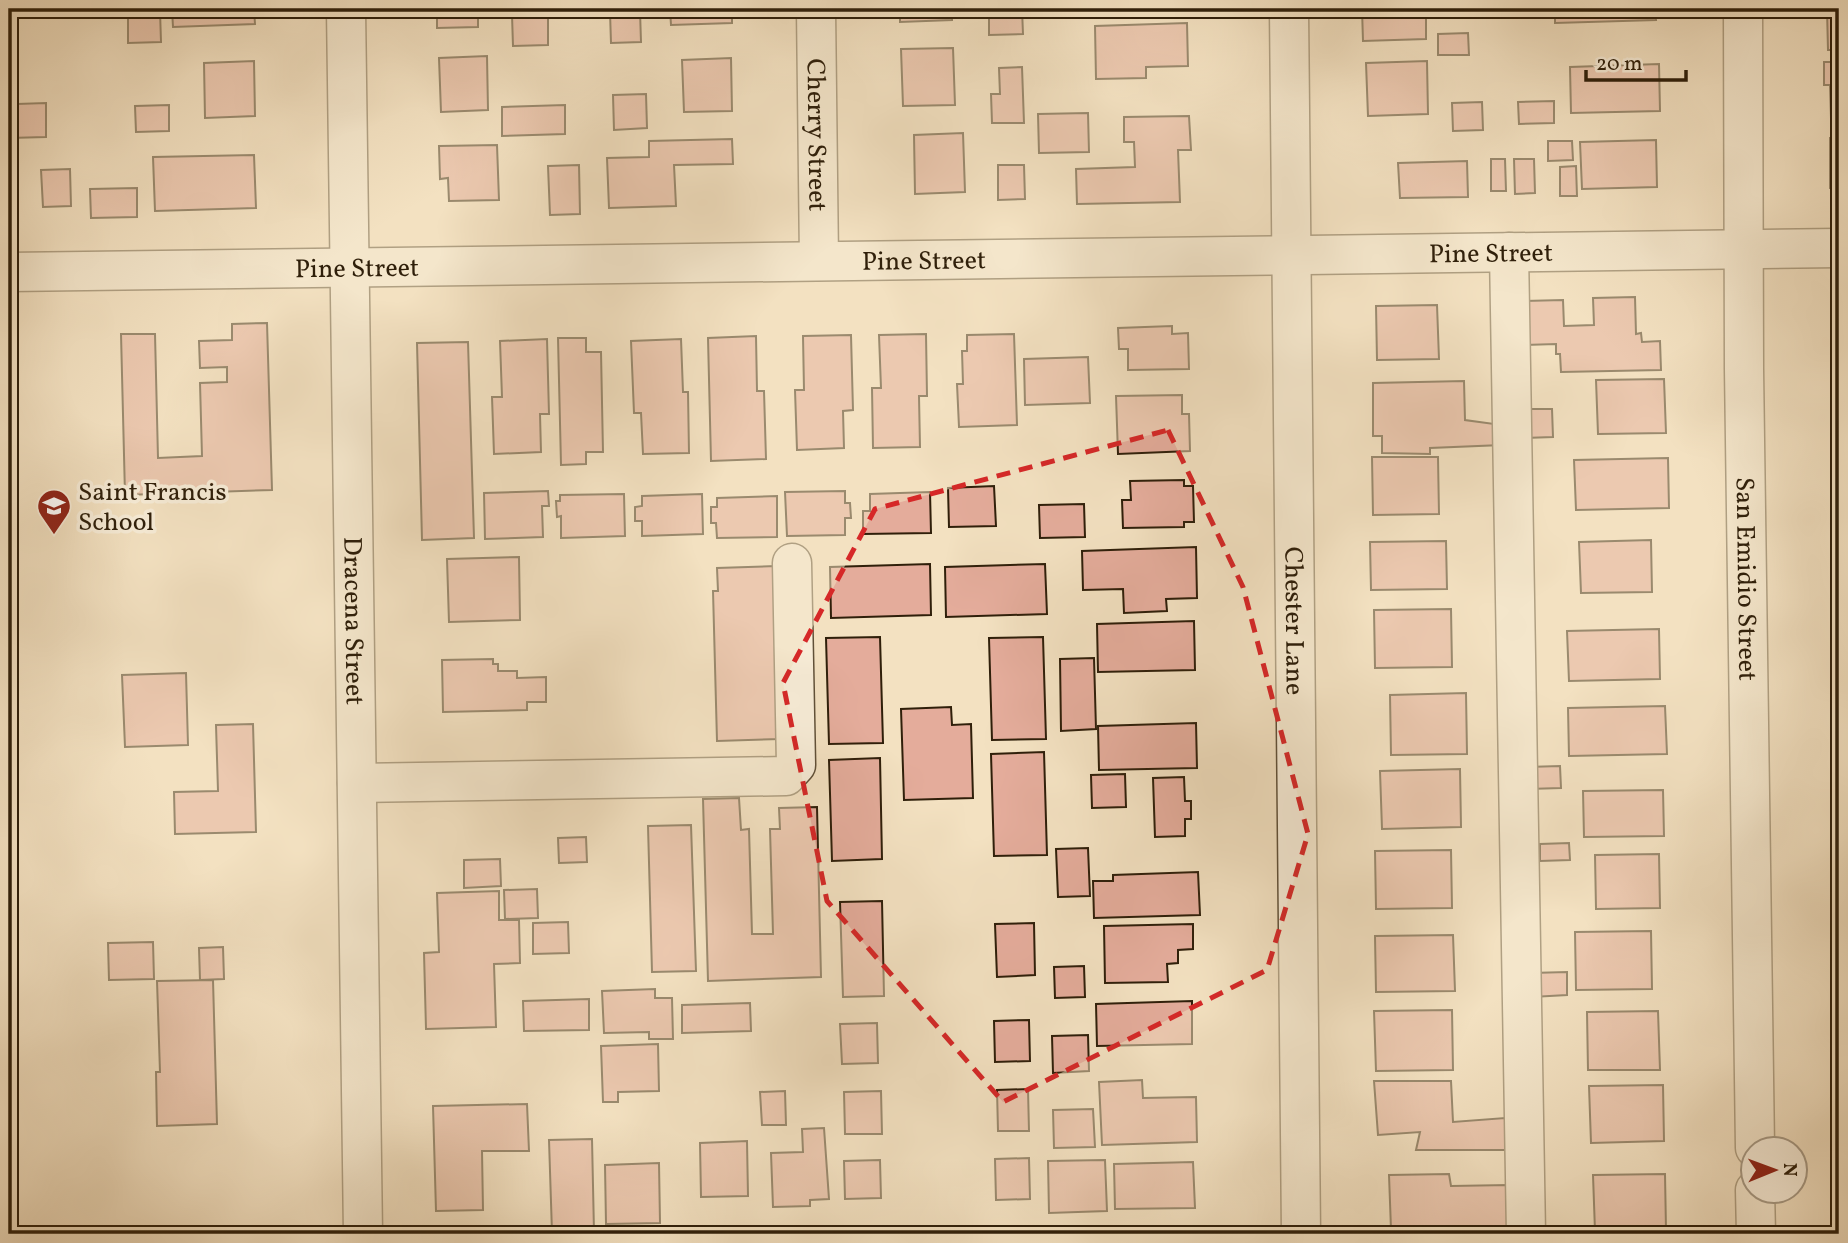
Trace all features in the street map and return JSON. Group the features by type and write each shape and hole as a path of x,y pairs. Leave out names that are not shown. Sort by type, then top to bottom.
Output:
{"street":[{"name":"Dracena Street","path":"346,9 363,1234"},
{"name":"Cherry Street","path":"816,9 819,261"},
{"name":"Chester Lane","path":"1289,9 1301,1234"},
{"name":"San Emidio Street","path":"1743,9 1746,249 1744,369 1755,1134"},
{"name":"Pine Street","path":"9,272 1839,248"},
{"path":"1509,252 1526,1234"},
{"path":"356,782 786,776 796,765 792,563"},
{"path":"1755,1204 1756,1234"}],"highlighted area":[{"path":"1168,430 1243,587 1308,834 1267,970 1003,1102 827,901 783,683 875,509"}],"building":[{"path":"172,9 254,9 255,24 173,27"},
{"path":"437,9 478,9 478,27 437,28"},
{"path":"670,9 732,9 732,23 671,25"},
{"path":"900,9 952,9 952,20 900,22"},
{"path":"989,9 1022,9 1023,34 989,35"},
{"path":"1054,9 1088,9 1088,17 1054,18"},
{"path":"1362,9 1426,9 1426,39 1363,41"},
{"path":"1555,9 1655,9 1656,20 1555,23"},
{"path":"1827,9 1839,9 1839,50 1828,50"},
{"path":"160,11 161,42 128,43 128,12"},
{"path":"640,11 641,42 611,43 610,12"},
{"path":"548,14 548,45 513,46 512,15"},
{"path":"1187,23 1188,66 1146,67 1146,78 1096,79 1095,26"},
{"path":"1468,33 1469,55 1438,55 1438,34"},
{"path":"953,48 955,105 903,106 901,49"},
{"path":"487,56 488,110 441,112 439,58"},
{"path":"731,58 732,111 684,112 682,60"},
{"path":"254,61 255,116 205,118 204,63"},
{"path":"1427,61 1428,114 1368,116 1366,63"},
{"path":"1824,62 1839,62 1839,118 1831,118 1830,85 1824,85"},
{"path":"1659,64 1660,111 1571,113 1570,67"},
{"path":"9,65 16,65 17,104 46,103 46,137 9,138"},
{"path":"1022,67 1024,123 992,123 991,94 1000,94 999,68"},
{"path":"646,94 647,128 614,130 613,95"},
{"path":"1554,101 1554,123 1519,124 1518,102"},
{"path":"1482,102 1483,130 1453,131 1452,103"},
{"path":"169,105 169,131 136,132 135,106"},
{"path":"565,105 565,134 502,136 502,107"},
{"path":"1088,113 1089,152 1039,153 1038,114"},
{"path":"1189,116 1191,150 1178,150 1180,202 1077,204 1076,169 1135,167 1134,142 1124,142 1124,117"},
{"path":"963,133 965,192 915,194 914,135"},
{"path":"1830,138 1839,138 1839,187 1830,188"},
{"path":"732,139 733,164 674,165 676,206 609,208 607,158 649,157 649,141"},
{"path":"1656,140 1657,187 1582,189 1580,142"},
{"path":"1548,141 1572,141 1573,160 1548,161"},
{"path":"497,145 499,200 449,201 448,178 440,179 439,146"},
{"path":"254,155 256,208 155,211 153,157"},
{"path":"1491,159 1505,159 1506,191 1491,191"},
{"path":"1514,159 1534,159 1535,193 1515,194"},
{"path":"1467,161 1468,197 1400,198 1398,163"},
{"path":"579,165 580,214 550,215 548,166"},
{"path":"998,165 1024,165 1025,199 998,200"},
{"path":"1576,166 1577,196 1560,196 1560,167"},
{"path":"70,169 71,206 43,207 41,170"},
{"path":"137,188 137,217 91,218 90,189"},
{"path":"1635,297 1636,334 1641,333 1642,342 1660,341 1661,370 1561,372 1560,354 1556,354 1556,344 1524,345 1523,301 1563,300 1564,326 1594,325 1593,298"},
{"path":"1437,305 1439,359 1377,360 1376,306"},
{"path":"267,323 272,490 125,495 121,334 155,334 158,458 202,456 200,383 227,382 227,367 200,368 199,341 232,340 232,324"},
{"path":"1172,326 1172,334 1188,333 1189,369 1128,370 1128,349 1119,349 1118,328"},
{"path":"926,334 927,396 919,396 920,447 873,448 872,388 881,388 879,335"},
{"path":"1014,334 1017,425 959,427 957,384 963,384 962,351 967,351 967,335"},
{"path":"851,335 853,410 843,411 844,448 797,450 795,390 804,390 803,336"},
{"path":"756,336 757,391 764,391 766,459 711,461 708,338"},
{"path":"558,338 586,338 586,352 601,352 603,452 586,452 586,464 561,465"},
{"path":"547,339 549,414 540,414 541,452 494,454 492,397 502,397 500,341"},
{"path":"681,339 683,392 688,392 689,453 643,454 641,413 634,413 631,341"},
{"path":"468,342 474,538 422,540 417,343"},
{"path":"1088,357 1090,403 1025,405 1024,359"},
{"path":"1664,379 1666,433 1598,434 1596,380"},
{"path":"1464,381 1465,420 1502,425 1502,445 1430,448 1430,454 1382,453 1382,436 1373,436 1373,383"},
{"path":"1182,395 1182,414 1189,414 1190,451 1118,454 1116,396"},
{"path":"1523,409 1552,409 1553,437 1523,438"},
{"path":"1372,457 1438,457 1439,514 1373,515"},
{"path":"1668,458 1669,508 1576,510 1574,460"},
{"path":"1184,480 1184,486 1193,486 1194,522 1184,522 1184,527 1123,528 1122,500 1131,500 1130,481"},
{"path":"994,486 996,526 949,527 948,488"},
{"path":"548,491 549,506 542,506 543,537 485,539 484,493"},
{"path":"845,491 845,503 850,503 851,518 845,518 845,535 787,536 785,492"},
{"path":"930,492 931,533 863,534 863,511 870,511 870,494"},
{"path":"624,494 625,536 561,538 561,516 557,517 556,501 560,501 560,495"},
{"path":"702,494 703,534 642,536 642,521 635,521 635,507 642,506 642,496"},
{"path":"777,496 777,537 717,538 716,523 711,523 711,507 717,507 717,498"},
{"path":"1084,504 1085,537 1040,538 1039,505"},
{"path":"1651,540 1652,592 1581,593 1579,542"},
{"path":"1446,541 1447,589 1371,590 1370,542"},
{"path":"1196,547 1197,598 1166,599 1167,611 1124,613 1123,589 1083,590 1082,551"},
{"path":"519,557 520,620 449,622 447,559"},
{"path":"930,564 931,615 831,618 830,567"},
{"path":"1045,564 1047,614 946,617 945,567"},
{"path":"776,566 780,739 717,741 713,591 718,591 717,568"},
{"path":"1451,609 1452,667 1375,668 1374,610"},
{"path":"1194,621 1195,670 1098,672 1097,624"},
{"path":"1659,629 1660,679 1569,681 1567,631"},
{"path":"880,637 883,743 829,744 826,638"},
{"path":"1043,637 1046,739 992,740 989,638"},
{"path":"1094,658 1096,729 1061,731 1060,659"},
{"path":"493,659 493,664 498,664 498,671 517,671 517,678 546,677 546,702 527,702 527,710 443,712 442,660"},
{"path":"186,673 188,745 125,747 122,675"},
{"path":"1466,693 1467,754 1391,755 1390,695"},
{"path":"1665,706 1667,754 1569,756 1568,708"},
{"path":"951,707 952,725 971,724 973,798 904,800 901,709"},
{"path":"1196,723 1197,768 1099,770 1098,726"},
{"path":"253,724 256,832 175,834 174,792 218,791 216,725"},
{"path":"1044,752 1047,855 994,856 991,754"},
{"path":"880,758 882,859 832,861 829,760"},
{"path":"1560,766 1561,788 1528,789 1527,767"},
{"path":"1460,769 1461,827 1382,829 1380,771"},
{"path":"1125,774 1126,807 1092,808 1091,775"},
{"path":"1184,777 1185,801 1191,801 1191,819 1185,819 1185,836 1155,837 1153,778"},
{"path":"1663,790 1664,836 1584,837 1583,791"},
{"path":"739,798 741,830 749,829 752,934 773,934 770,829 780,829 779,808 817,807 821,977 708,981 703,799"},
{"path":"691,825 696,971 652,972 648,826"},
{"path":"586,837 587,862 559,863 558,838"},
{"path":"1569,843 1570,860 1540,861 1540,844"},
{"path":"1088,848 1090,896 1058,897 1056,849"},
{"path":"1451,850 1452,908 1376,909 1375,851"},
{"path":"1659,854 1660,908 1596,909 1595,855"},
{"path":"500,859 501,886 464,888 464,860"},
{"path":"1198,872 1200,915 1094,918 1093,881 1113,881 1113,875"},
{"path":"537,889 538,918 505,919 504,890"},
{"path":"499,891 499,920 519,920 520,963 494,964 496,1027 426,1029 424,953 439,952 437,893"},
{"path":"882,901 884,996 843,997 840,902"},
{"path":"568,922 569,953 533,954 533,923"},
{"path":"1034,923 1035,975 997,977 995,924"},
{"path":"1193,924 1193,949 1178,950 1178,963 1167,964 1168,982 1105,983 1104,926"},
{"path":"1651,931 1652,989 1576,990 1575,932"},
{"path":"1453,935 1455,991 1376,992 1375,936"},
{"path":"153,942 154,979 109,980 108,943"},
{"path":"223,947 224,979 200,980 199,948"},
{"path":"1084,966 1085,997 1055,998 1054,967"},
{"path":"1567,972 1567,995 1532,997 1531,973"},
{"path":"213,980 217,1124 157,1126 156,1072 160,1072 157,981"},
{"path":"655,989 655,998 672,998 673,1039 649,1039 649,1032 604,1033 602,991"},
{"path":"589,999 589,1030 524,1031 523,1001"},
{"path":"1192,1001 1192,1044 1097,1046 1096,1004"},
{"path":"750,1003 751,1031 682,1033 682,1005"},
{"path":"1452,1010 1453,1070 1376,1071 1374,1011"},
{"path":"1658,1011 1660,1070 1588,1070 1587,1012"},
{"path":"1029,1020 1030,1061 995,1062 994,1021"},
{"path":"877,1023 878,1063 842,1064 840,1024"},
{"path":"1088,1035 1089,1071 1053,1073 1052,1036"},
{"path":"658,1044 659,1091 618,1092 618,1102 603,1102 601,1046"},
{"path":"1142,1080 1143,1098 1196,1097 1197,1142 1102,1145 1099,1082"},
{"path":"1374,1081 1451,1081 1453,1122 1505,1118 1506,1150 1416,1150 1420,1132 1378,1135"},
{"path":"1663,1085 1664,1141 1591,1143 1589,1086"},
{"path":"1028,1089 1029,1131 998,1131 997,1090"},
{"path":"785,1091 786,1125 762,1125 760,1092"},
{"path":"881,1091 882,1134 845,1134 844,1092"},
{"path":"527,1104 529,1151 482,1151 483,1210 436,1211 433,1106"},
{"path":"1093,1109 1095,1147 1054,1148 1053,1110"},
{"path":"824,1128 829,1199 810,1200 810,1206 773,1207 771,1153 803,1152 802,1129"},
{"path":"592,1139 594,1232 552,1233 549,1140"},
{"path":"747,1141 748,1196 701,1197 700,1143"},
{"path":"1029,1158 1030,1199 996,1200 995,1159"},
{"path":"880,1160 881,1198 845,1199 844,1161"},
{"path":"1105,1160 1107,1211 1049,1213 1048,1161"},
{"path":"1193,1162 1195,1208 1115,1209 1114,1164"},
{"path":"659,1163 660,1223 606,1224 605,1165"},
{"path":"1449,1174 1451,1186 1509,1185 1512,1234 1466,1234 1466,1226 1391,1229 1389,1175"},
{"path":"1665,1174 1666,1230 1595,1231 1593,1175"}],"place":[{"name":"Saint Francis School","path":"54,536"}]}
